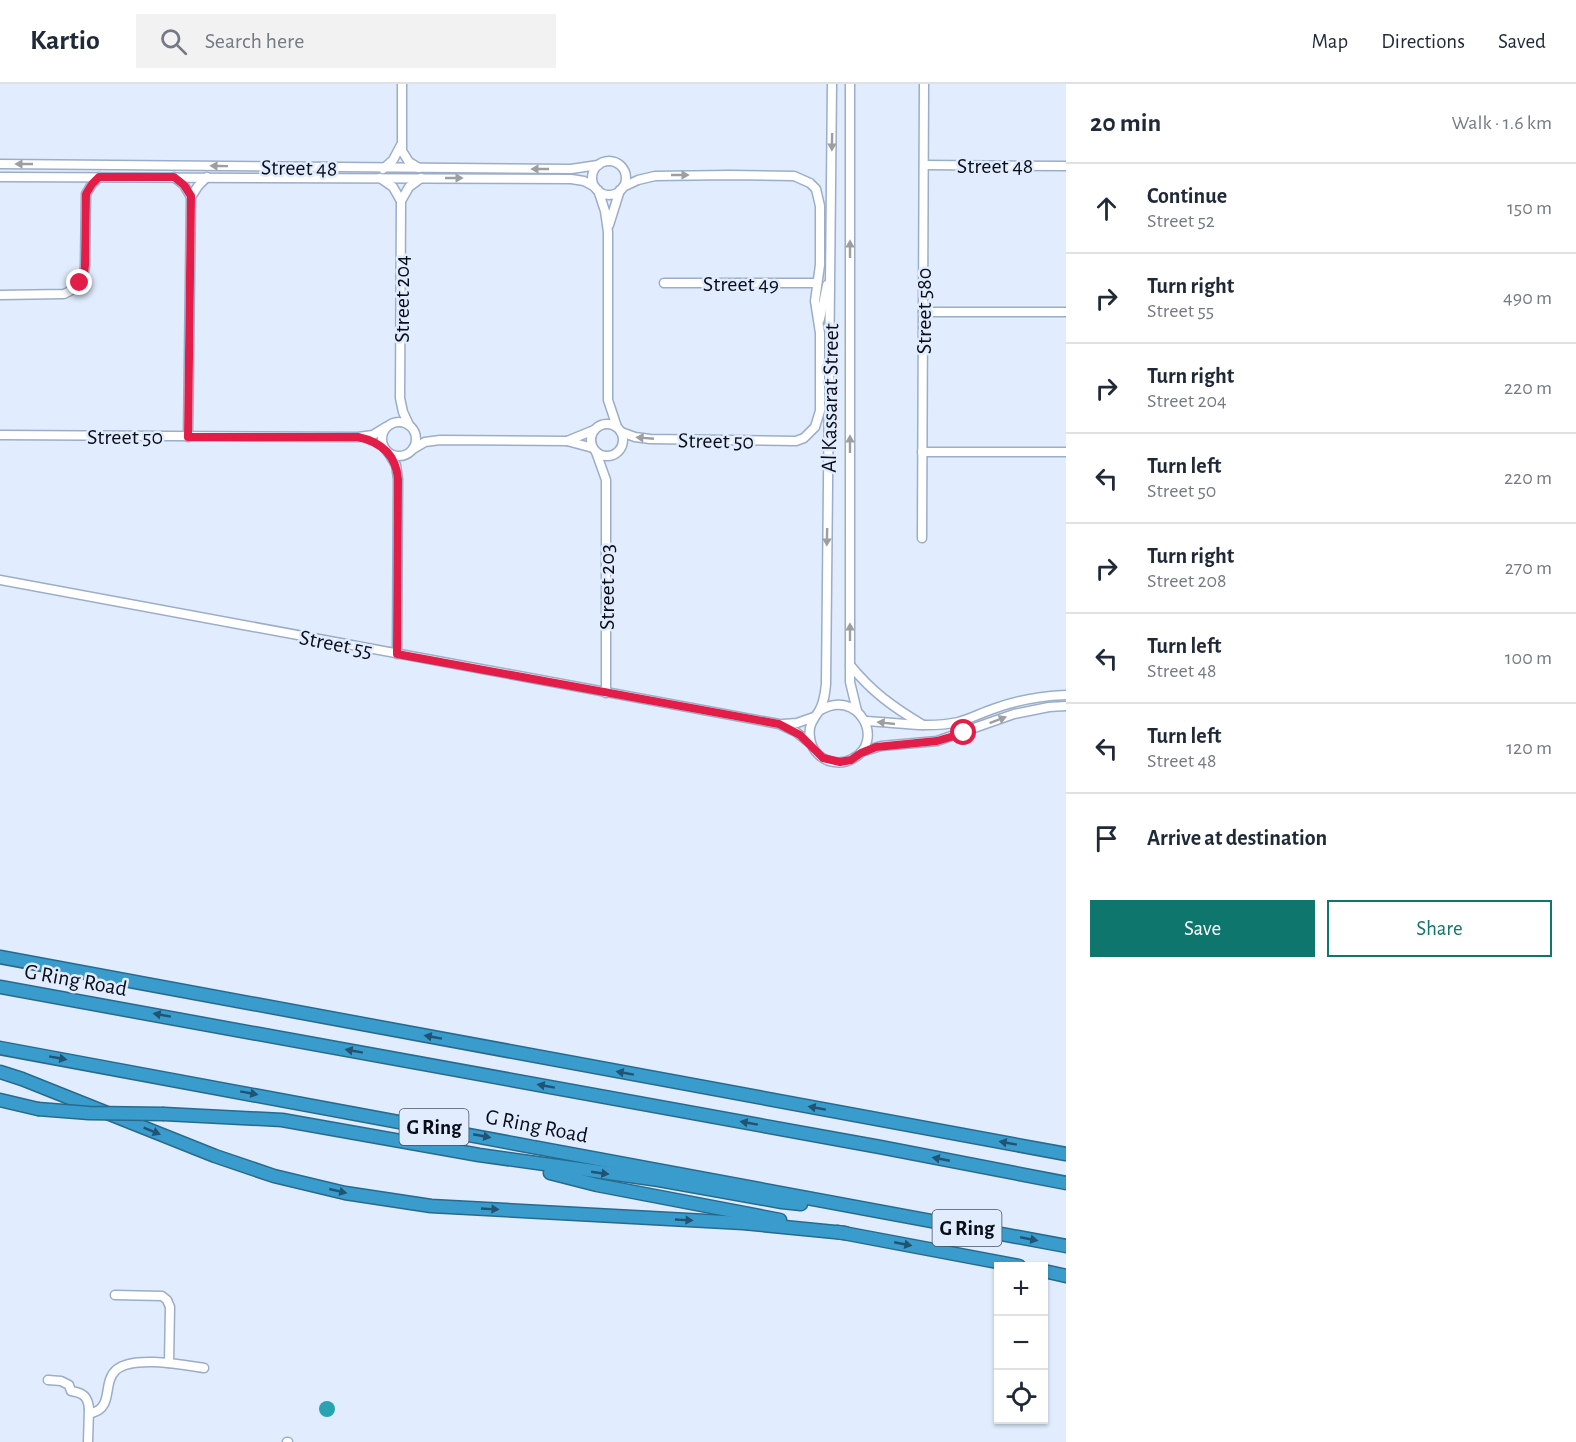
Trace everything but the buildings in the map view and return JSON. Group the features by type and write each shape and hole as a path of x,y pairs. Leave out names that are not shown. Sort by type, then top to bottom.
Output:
{"highway":[{"path":"0,957 1066,1154"},
{"name":"G Ring Road","path":"0,987 1064,1182"},
{"name":"G Ring Road","path":"0,1048 1066,1246"},
{"path":"0,1072 215,1156 274,1176 345,1193 431,1206 743,1223 845,1233"},
{"path":"0,1100 38,1109 89,1113 282,1120 479,1155 658,1180 782,1202 868,1209"},
{"path":"479,1155 597,1185 998,1262"},
{"path":"1048,1272 1066,1276"}],"street":[{"path":"401,201 381,173 397,156 401,144 402,84"},
{"name":"Al Kassarat Street","path":"811,744 810,725 824,700 826,684 832,84"},
{"name":"Al Kassarat Street","path":"850,84 850,682 857,711 865,721"},
{"path":"850,105 857,84"},
{"name":"Street 580","path":"922,538 924,84"},
{"path":"401,144 405,157 421,173 401,201"},
{"path":"386,450 398,456 410,452 425,442 440,440 567,441 608,456 616,453 623,443 608,400 608,232 605,211 592,176 598,165 609,160 620,165 626,176 608,232"},
{"name":"Street 48","path":"0,164 381,173"},
{"name":"Street 48","path":"0,177 207,177 421,173 571,169 598,165"},
{"name":"Street 48","path":"924,165 1066,166"},
{"name":"Street 48","path":"421,173 571,178 584,181 597,189"},
{"name":"Al Kassarat Street","path":"622,189 646,178 666,175 794,176 810,183 819,197 820,206 820,265 815,307 819,325 820,411 819,419 810,433"},
{"path":"72,177 86,194"},
{"path":"0,295 64,294 73,290 80,283 85,265 86,194 99,177"},
{"path":"174,177 184,185 191,196 188,437"},
{"path":"191,196 207,177"},
{"path":"597,189 609,195 622,189"},
{"name":"Street 204","path":"401,201 400,398 403,412 411,427"},
{"path":"819,325 830,273"},
{"name":"Street 49","path":"664,283 817,283"},
{"path":"923,312 1066,312"},
{"name":"Street 204","path":"388,425 400,398"},
{"path":"594,450 591,439 608,400"},
{"path":"397,654 398,479 396,465 386,450 382,437 388,425 396,422 440,440"},
{"path":"567,441 608,424 619,430"},
{"name":"Street 50","path":"0,435 358,437 373,435 388,425"},
{"path":"398,479 416,440 411,427"},
{"name":"Street 50","path":"619,430 635,437 650,439 796,441 810,433"},
{"name":"Street 50","path":"358,437 372,441 386,450"},
{"name":"Street 203","path":"594,450 606,480"},
{"path":"922,452 1066,452"},
{"name":"Street 203","path":"606,693 606,480 616,453"},
{"name":"Street 55","path":"0,580 779,724 797,723 817,714"},
{"path":"850,664 864,683 888,704 923,725"},
{"path":"861,753 867,741 865,721 912,726 961,721 1011,702 1066,695"},
{"path":"817,714 834,704 842,704 857,711"},
{"path":"811,744 818,754 834,762 851,760 861,753 881,746 937,741 1014,714 1066,706"},
{"name":"Street 55","path":"779,724 796,732 811,744"},
{"path":"115,1295 162,1296 167,1300 170,1307 169,1363"},
{"path":"89,1410 92,1413 99,1411 107,1402 111,1378 117,1369 132,1364 169,1363 204,1368"},
{"path":"48,1380 61,1381 69,1385 71,1391 82,1394 88,1400 88,1442"}],"water":[{"path":"324,1401 330,1401 335,1409 333,1415 324,1417 319,1412 319,1406"}],"route":[{"path":"80,283 85,265 86,194 95,180 99,177 174,177 184,185 191,196 188,437 358,437 378,444 388,452 396,465 398,479 397,654 779,724 796,732 823,758 834,762 846,762 861,753 881,746 937,741 964,733"}]}
